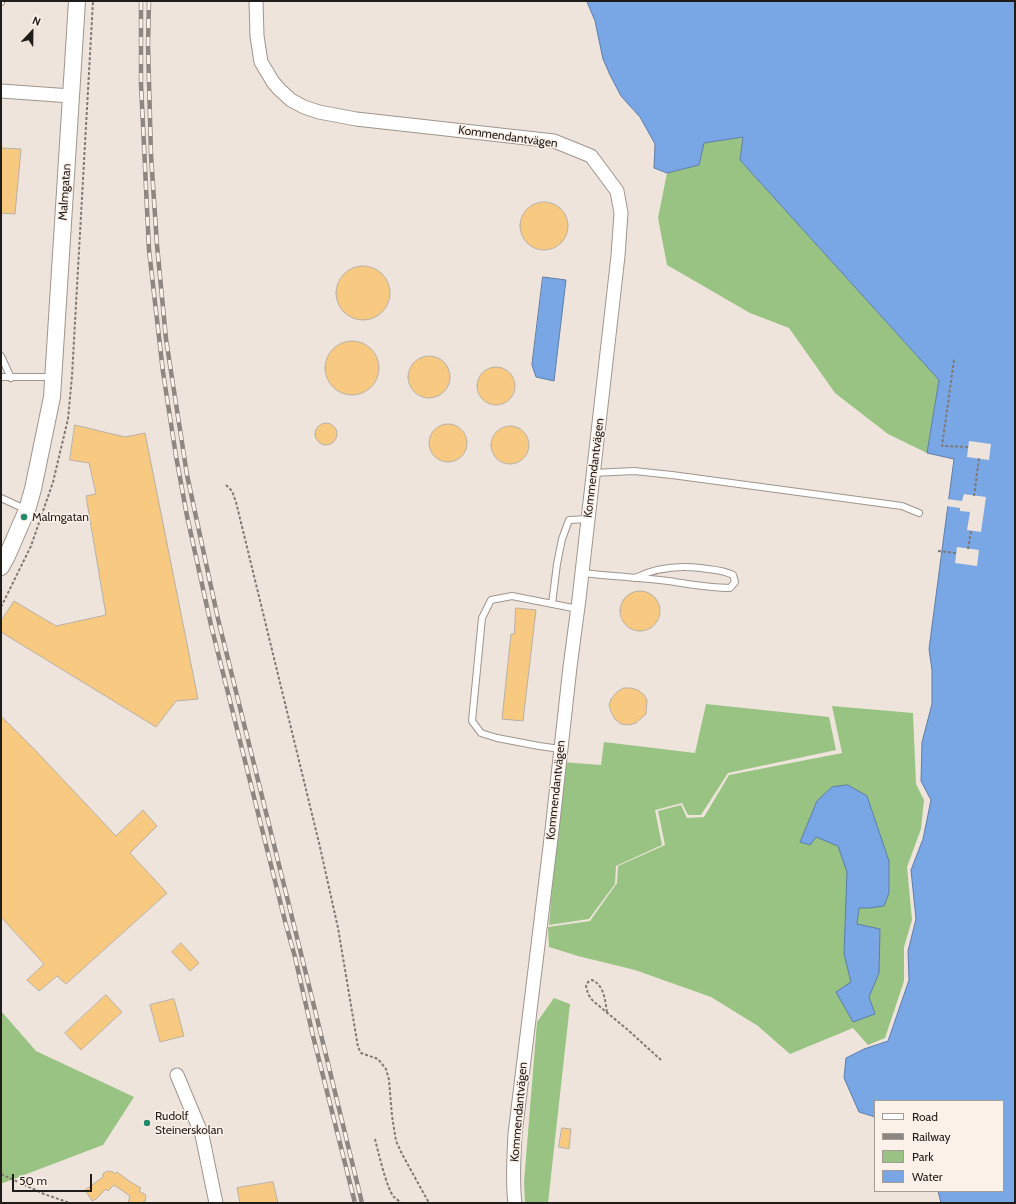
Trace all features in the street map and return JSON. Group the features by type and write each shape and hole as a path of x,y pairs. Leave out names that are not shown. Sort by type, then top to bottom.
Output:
{"street":[{"name":"Malmgatan","path":"1,568 27,510 40,460 52,397 77,1"},
{"name":"Kommendantvägen","path":"256,1 257,36 261,62 279,89 291,100 304,107 319,112 356,119 554,141 591,156 617,191 620,213 618,256 578,609 515,1134 515,1203"},
{"path":"1,91 71,96"},
{"path":"177,1075 202,1135 216,1203"}],"lane":[{"path":"1,356 11,378"},
{"path":"1,377 54,377"},
{"path":"593,473 634,471 672,475 902,506 919,513"},
{"path":"1,498 27,510"},
{"path":"552,604 562,539 569,520 588,519"},
{"path":"582,573 635,578 668,581 714,588 730,588 735,582 733,574 725,571 674,566 646,573 635,578"},
{"path":"560,749 497,738 481,733 472,721 482,618 491,600 512,596 578,609"}],"path":[{"path":"954,360 942,446 968,448"},
{"path":"974,496 979,458"},
{"path":"226,485 232,491 236,502 320,847 338,928 358,1047 361,1053 378,1059 386,1069 389,1080 396,1141 429,1203"},
{"path":"968,549 971,531"},
{"path":"938,551 956,553"},
{"path":"607,1012 605,999 600,986 592,980 588,982 586,986 588,994 593,1001 661,1060"},
{"path":"375,1139 389,1188 393,1196 402,1203"},
{"path":"1,1174 44,1194 70,1203"}],"green space":[{"path":"743,137 740,160 939,380 927,453 888,434 835,393 789,328 750,313 667,265 658,218 667,173 699,165 703,143"},
{"path":"706,704 829,717 836,750 728,773 701,815 688,815 682,803 655,810 662,845 616,866 615,884 589,919 549,925 562,762 601,765 604,742 695,753"},
{"path":"832,706 913,713 916,784 924,800 921,829 907,867 912,920 904,947 904,981 885,1038 868,1045 853,1028 790,1054 758,1026 711,997 635,970 578,956 549,947 548,927 590,921 617,883 618,866 665,845 658,811 681,805 687,818 704,817 729,775 842,753"},
{"path":"554,998 570,1004 548,1203 525,1203 524,1182 537,1022"},
{"path":"1,1011 36,1051 134,1097 103,1145 3,1183 1,1182"}],"water":[{"path":"587,1 1015,1 1015,1203 941,1203 938,1192 1004,1192 1004,1100 874,1100 874,1117 859,1112 844,1078 846,1058 864,1049 888,1041 909,980 908,951 916,919 911,870 923,839 931,800 921,781 922,742 932,704 932,670 929,649 954,459 927,453 939,380 740,160 743,137 704,143 699,165 667,173 654,168 655,144 640,117 621,96 610,75 603,59 595,21"},
{"path":"543,277 566,280 554,381 536,377 532,365"},
{"path":"848,785 867,796 889,861 889,893 884,906 859,908 857,924 880,929 879,973 869,997 875,1014 853,1022 836,992 851,982 844,954 847,872 838,846 816,837 810,845 800,842 817,801 832,787"}],"pier":[{"path":"969,441 991,444 989,460 967,457"},
{"path":"964,494 986,497 981,532 967,530 970,512 960,511 960,508 946,506 947,499 962,501"},
{"path":"957,547 979,550 977,566 955,563"}],"building":[{"path":"1,148 21,149 15,214 1,213"},
{"path":"539,202 549,202 558,206 564,212 567,217 567,235 558,246 549,250 539,250 530,246 524,240 520,231 520,221 524,212 530,206"},
{"path":"363,266 373,268 382,274 388,283 390,293 388,303 382,312 373,318 363,320 353,318 344,312 338,303 336,293 338,283 344,274 353,268"},
{"path":"352,341 362,343 371,349 377,358 379,368 377,378 371,387 362,393 352,395 342,393 333,387 327,378 325,368 327,358 333,349 342,343"},
{"path":"429,356 444,362 450,377 444,392 429,398 414,392 408,377 414,362"},
{"path":"492,367 500,367 510,372 514,379 514,393 510,400 500,405 492,405 482,400 480,397 477,390 477,382 482,372 485,370"},
{"path":"322,423 330,423 337,430 337,438 330,445 322,445 315,438 315,430"},
{"path":"444,424 452,424 462,429 466,436 466,450 462,457 452,462 444,462 434,457 432,454 429,447 429,439 434,429 437,427"},
{"path":"75,425 125,437 145,433 198,699 176,701 156,727 1,632 1,621 14,601 56,626 106,615 86,496 96,494 89,463 70,460"},
{"path":"506,426 514,426 524,431 528,438 528,452 524,459 514,464 506,464 496,459 494,456 491,449 491,441 496,431 499,429"},
{"path":"640,591 651,594 657,600 660,611 657,622 651,628 640,631 629,628 623,622 620,611 623,600 629,594"},
{"path":"516,608 536,610 523,721 502,719 511,634 514,634"},
{"path":"624,688 638,690 647,700 646,714 636,723 629,725 621,724 615,719 609,705 611,699 617,692"},
{"path":"1,716 116,836 143,810 157,826 130,853 167,893 66,984 57,976 39,991 27,980 44,964 1,917"},
{"path":"181,943 199,963 190,971 172,952"},
{"path":"106,995 122,1012 81,1050 65,1033"},
{"path":"174,999 184,1036 160,1042 150,1005"},
{"path":"562,1128 571,1129 569,1149 559,1147"},
{"path":"108,1171 112,1171 115,1174 117,1172 141,1188 139,1191 146,1195 145,1202 128,1203 130,1196 114,1185 108,1191 106,1189 92,1201 85,1190 103,1177 103,1174"},
{"path":"273,1182 278,1203 240,1203 237,1188"}],"railway":[{"path":"141,1 141,84 149,250 163,372 176,456 187,516 211,625 295,957 313,1036 355,1203"},
{"path":"149,1 148,45 151,155 157,245 166,339 187,475 218,619 362,1203"}],"place":[{"name":"Malmgatan","path":"24,517"},
{"name":"Rudolf Steinerskolan","path":"147,1123"}]}
